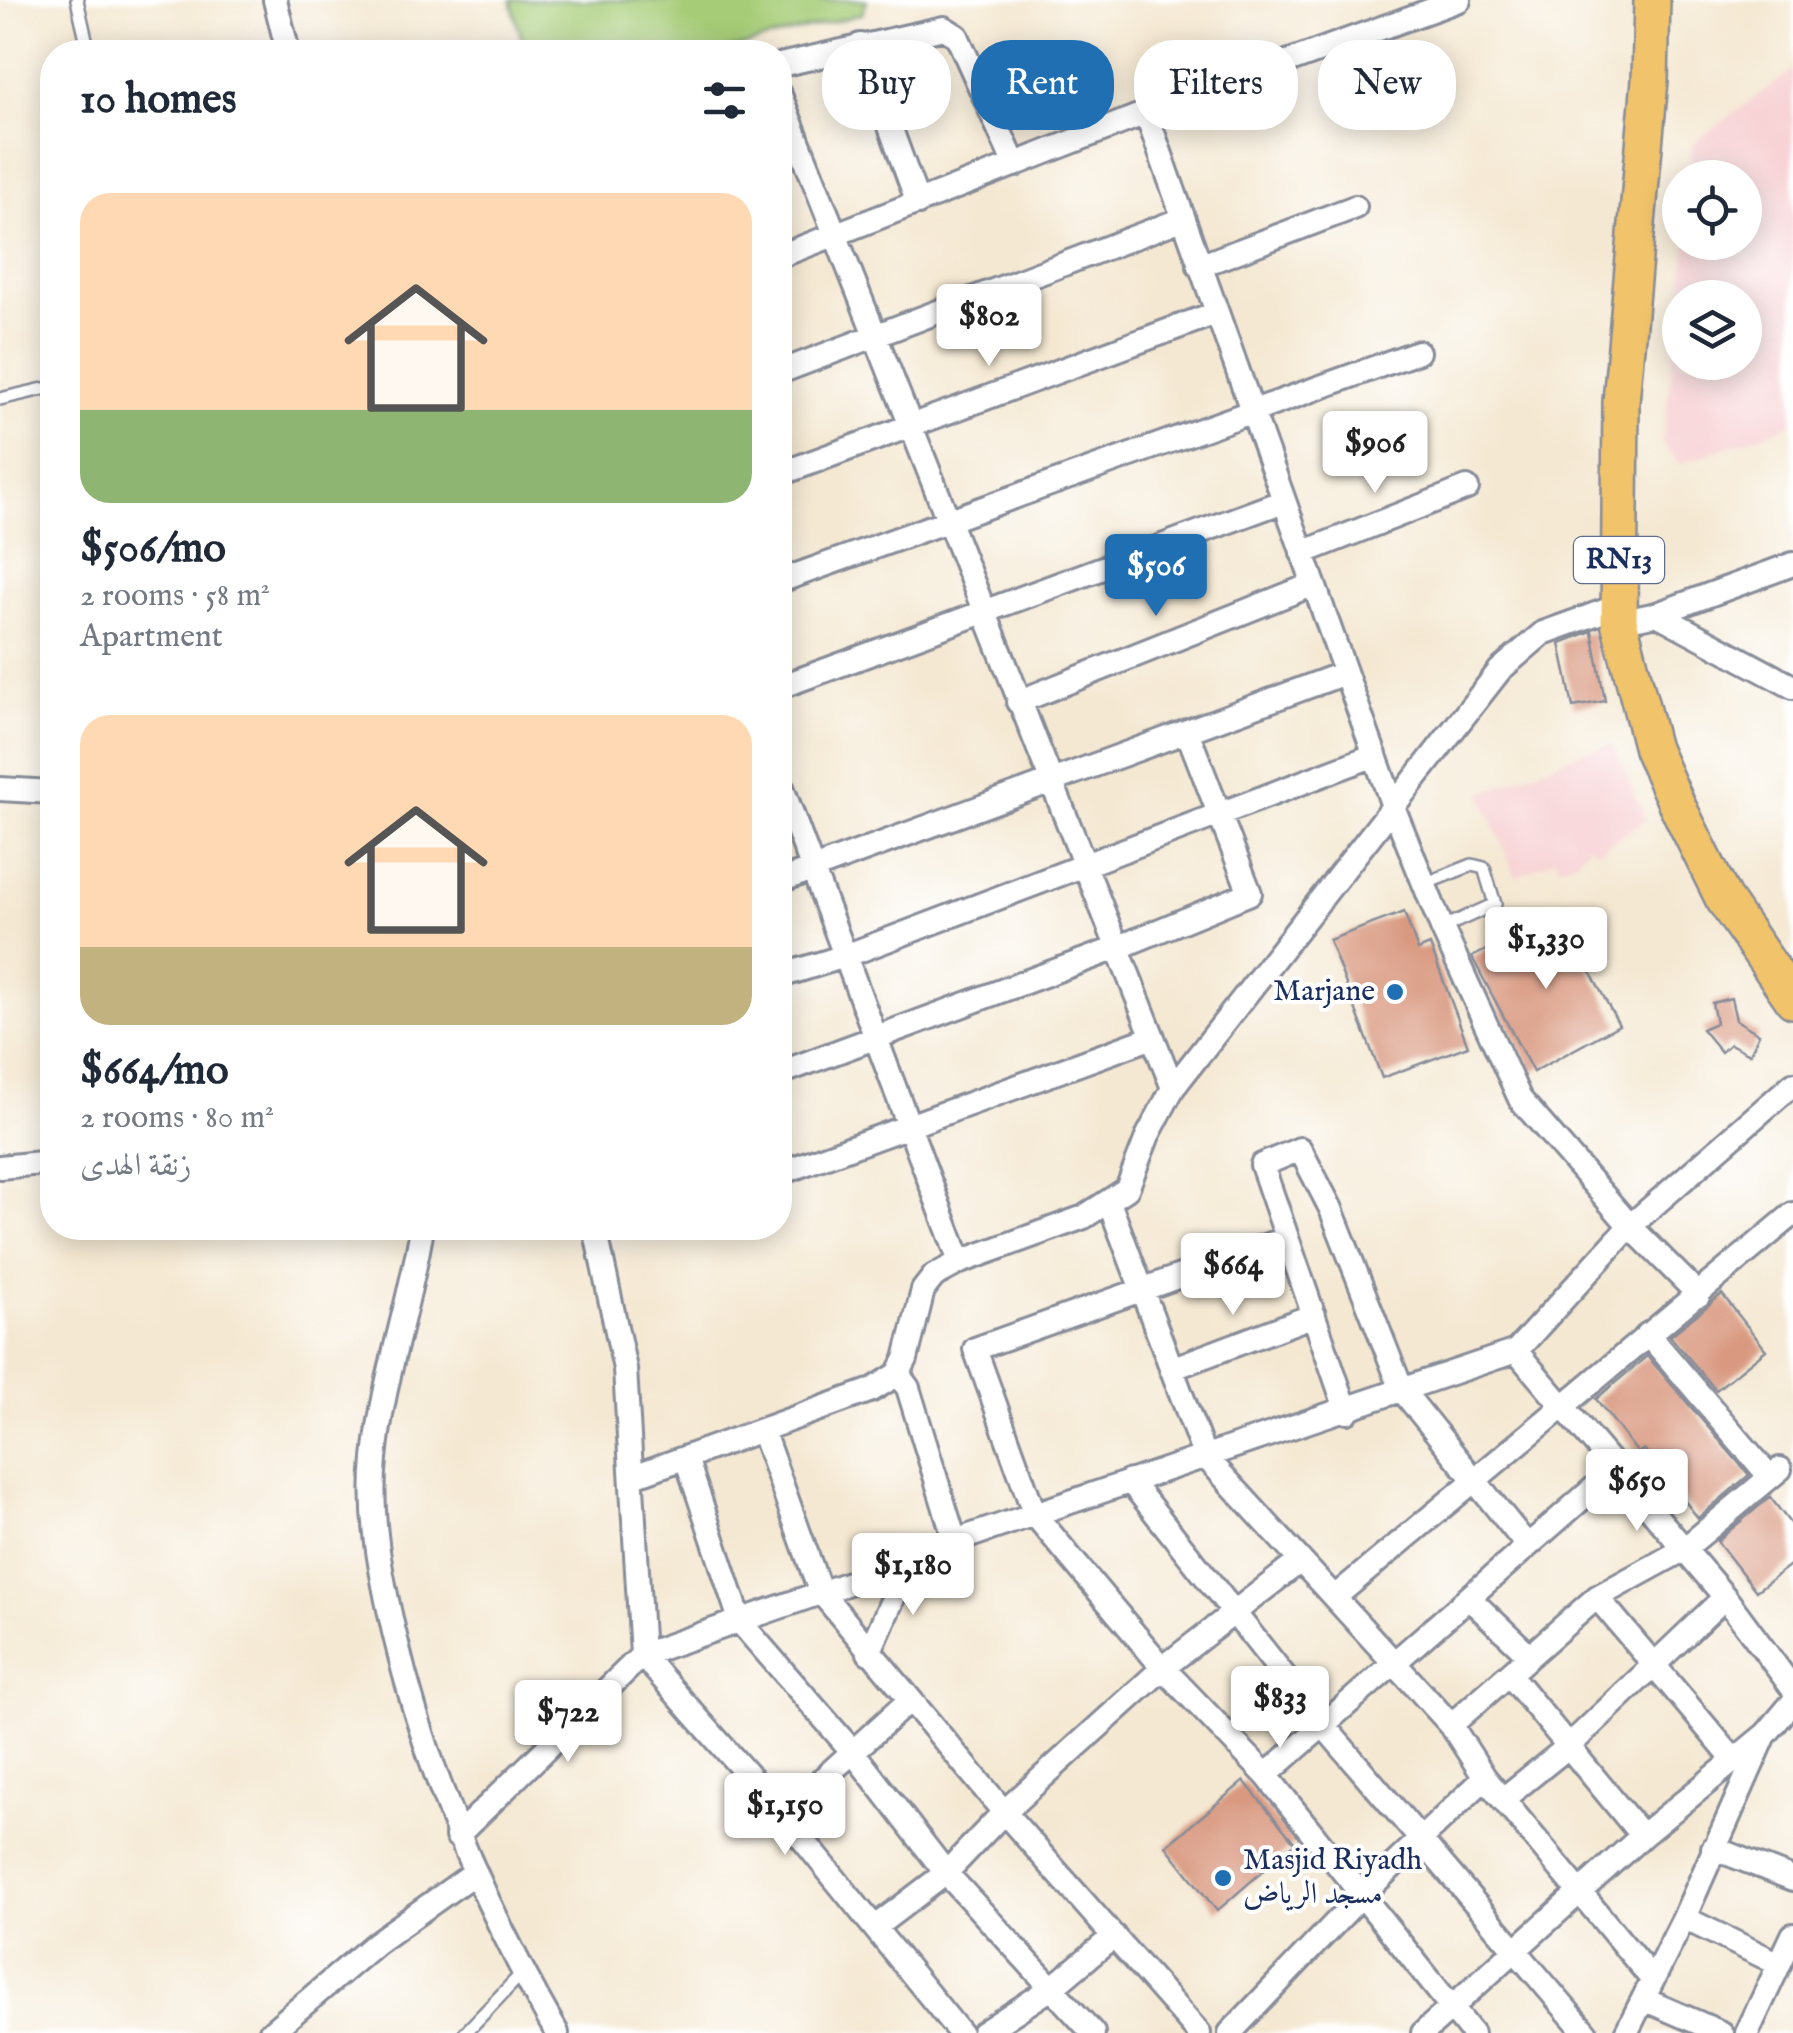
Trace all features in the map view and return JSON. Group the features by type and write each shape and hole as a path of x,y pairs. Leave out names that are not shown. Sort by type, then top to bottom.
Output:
{"main road":[{"name":"RN13","path":"1629,0 1650,80"},
{"name":"RN13","path":"1652,0 1650,80 1621,402 1619,614 1652,749 1676,806 1723,898 1791,991"}],"street":[{"path":"275,0 285,40"},
{"path":"1298,58 1459,0"},
{"path":"884,40 944,28 957,36 1014,165"},
{"path":"792,63 822,56"},
{"path":"792,252 1134,118"},
{"path":"891,130 918,203"},
{"path":"1152,130 1394,809 1442,928 1520,1099 1630,1226 1698,1295"},
{"path":"792,149 835,236 1173,1088"},
{"path":"1199,266 1354,207"},
{"path":"792,368 1182,219"},
{"path":"792,470 1216,313"},
{"path":"792,577 1418,352"},
{"path":"1302,553 1467,488"},
{"path":"792,683 1284,501"},
{"path":"634,1476 872,1390 898,1374 912,1340 923,1290 934,1276 960,1262 1084,1216 1127,1189 1173,1088 1517,652 1543,633 1619,614 1657,614 1793,564"},
{"path":"1018,702 1314,584"},
{"path":"1657,614 1793,688"},
{"path":"792,876 1345,673"},
{"path":"792,1068 1117,948 1250,893 1187,730"},
{"path":"792,972 845,956 1375,755"},
{"path":"0,789 40,791"},
{"path":"792,815 960,1262"},
{"path":"792,1169 1153,1037"},
{"path":"457,1836 642,1655 741,1623 955,1542 1204,1455 1347,1412 1516,1351 1630,1226 1793,1084"},
{"path":"1347,1412 1262,1165 1300,1150 1331,1210 1402,1390 1470,1481 1526,1544"},
{"path":"0,1167 40,1163"},
{"path":"1109,1202 1204,1455 1451,1725 1485,1778 1582,1894 1648,1989 1722,2033"},
{"path":"1336,1596 1793,1214"},
{"path":"1287,1238 975,1350 1035,1514 1163,1668 1266,1775 1472,2033"},
{"path":"419,1240 375,1458 374,1509 380,1571 402,1666 457,1836 557,2033"},
{"path":"598,1240 625,1370 642,1655 783,1814 960,2033"},
{"path":"1171,1369 1314,1315"},
{"path":"1451,1725 1597,1597 1682,1550 1775,1473 1648,1334"},
{"path":"1516,1351 1725,1597 1793,1689"},
{"path":"898,1374 908,1388 955,1542"},
{"path":"762,1430 820,1591 1004,1812 1199,2033"},
{"path":"686,1458 741,1623 853,1752 946,1873 1092,2033"},
{"path":"1266,1775 1618,1467"},
{"path":"1130,1481 1323,1724 1586,2033"},
{"path":"875,1928 946,1873 1004,1812 1163,1668 1300,1561"},
{"path":"869,1653 909,1562"},
{"path":"1597,1597 1656,1662 1733,1759"},
{"path":"1503,1799 1569,1746 1725,1597"},
{"path":"1469,1598 1529,1655"},
{"path":"1510,1675 1642,1836"},
{"path":"783,1814 910,1700"},
{"path":"1423,2033 1642,1836 1766,1734 1793,1702"},
{"path":"1626,2033 1684,1918 1766,1734"},
{"path":"1230,2033 1360,1897 1485,1778"},
{"path":"1713,1848 1793,1879"},
{"path":"270,2033 376,1943 474,1873"},
{"path":"1684,1918 1779,1964"},
{"path":"1746,2033 1793,1935"},
{"path":"982,2033 1053,1986 1114,1936"}],"lane":[{"path":"78,0 86,40"},
{"path":"0,399 40,390"},
{"path":"1424,884 1472,865 1484,868 1495,904 1442,928"},
{"path":"465,2033 524,1971"}],"shaded area":[{"path":"1793,70 1793,424 1679,464 1662,443 1670,380 1762,380 1762,280 1683,280 1685,260 1762,260 1762,160 1691,160 1692,144"},
{"path":"1613,744 1646,820 1597,851 1589,844 1576,861 1559,867 1556,858 1516,877 1481,794 1583,751"}],"green space":[{"path":"511,0 867,0 862,14 765,40 522,40"}],"building":[{"path":"1592,631 1605,701 1573,707 1560,643"},
{"path":"1404,912 1418,950 1430,945 1468,1046 1382,1078 1329,940"},
{"path":"1559,914 1619,1025 1533,1072 1472,957"},
{"path":"1731,998 1736,1020 1759,1034 1750,1054 1730,1044 1721,1052 1702,1029 1716,1023 1712,1003"},
{"path":"1722,1294 1766,1350 1716,1390 1670,1336"},
{"path":"1647,1356 1749,1475 1698,1518 1644,1449 1638,1453 1596,1399"},
{"path":"1770,1497 1793,1527 1793,1563 1756,1591 1717,1541"},
{"name":"Masjid Riyadh مسجد الرياض","path":"1244,1781 1295,1843 1217,1911 1166,1846"}],"place":[{"name":"Marjane","path":"1395,992"},
{"name":"Masjid Riyadh مسجد الرياض","path":"1223,1878"}]}
